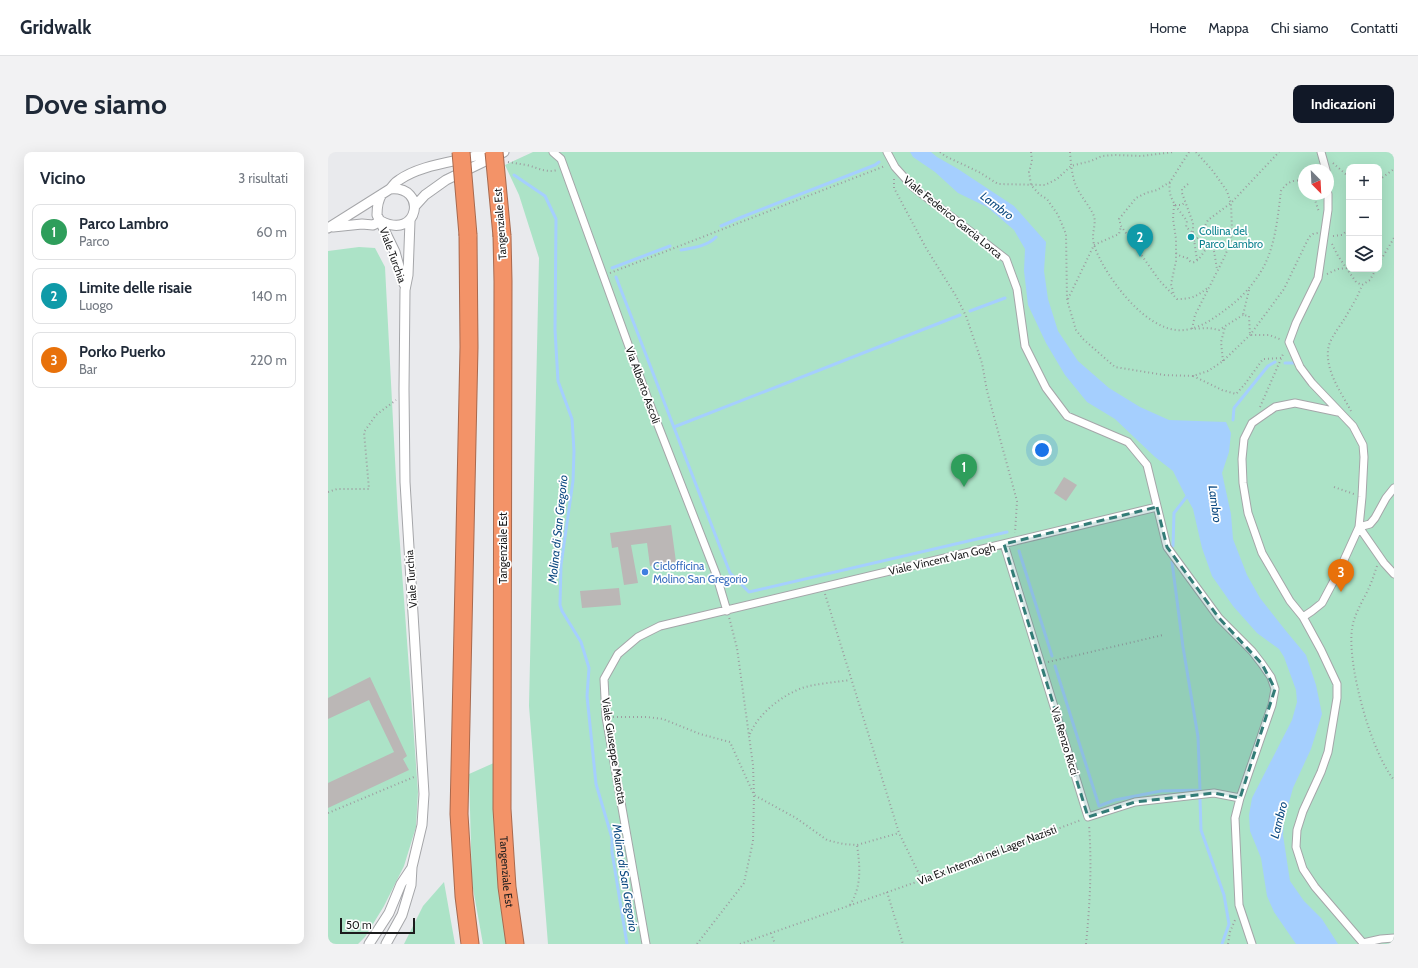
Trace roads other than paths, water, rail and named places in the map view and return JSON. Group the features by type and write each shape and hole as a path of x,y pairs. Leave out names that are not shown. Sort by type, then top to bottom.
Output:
{"highway":[{"path":"470,944 464,896 458,814 469,347 468,235 471,153"},
{"name":"Tangenziale Est","path":"500,157 503,281 502,809 507,887 515,944"}],"street":[{"path":"330,228 386,192 397,188 404,190 409,194 413,199 415,206 413,216 410,221 400,226 388,225 381,221 377,214 379,198 386,192 397,180 471,153 489,152"},
{"path":"415,206 425,195 446,180 504,152"},
{"name":"Via Alberto Ascoli","path":"553,152 562,155 565,169 649,402 716,574 727,611"},
{"name":"Viale Federico Garcia Lorca","path":"887,152 894,165 913,187 1006,259 1017,289 1025,346 1046,388 1067,416 1128,442 1147,465 1156,507 1167,547 1219,618 1252,651 1271,677 1275,689 1272,705 1240,798 1235,818 1240,905 1252,944"},
{"path":"1322,153 1325,164"},
{"path":"1303,617 1322,602 1339,571 1359,528 1362,497 1364,457 1363,445 1358,434 1353,426 1338,412 1300,367 1289,342 1296,323 1318,278 1328,210 1328,200"},
{"path":"330,228 362,224 373,225 381,221"},
{"name":"Viale Turchia","path":"381,221 402,272 405,290 405,482 424,794 422,825 412,867 411,886 402,914 386,944"},
{"name":"Viale Turchia","path":"405,290 408,276 410,221"},
{"path":"1338,412 1295,403 1275,407 1252,423 1244,439 1242,459 1243,483 1248,513 1262,552 1290,601 1303,617 1337,684 1337,698 1328,752 1321,772 1303,811 1297,830 1296,847 1303,869 1314,887 1364,944 1381,939 1394,938"},
{"path":"1359,528 1370,524 1394,488"},
{"name":"Viale Vincent Van Gogh","path":"727,611 1156,507"},
{"path":"1359,528 1394,574"},
{"name":"Via Renzo Ricci","path":"1004,544 1088,817 1135,802 1149,800 1214,793 1240,798"},
{"name":"Viale Giuseppe Marotta","path":"646,944 606,717 604,679 618,654 638,637 660,626 727,611"},
{"name":"Viale Turchia","path":"369,944 389,913 401,884 412,867"}],"water":[{"name":"Lambro","path":"910,152 931,152 1014,206 1046,242 1044,271 1048,299 1058,331 1078,361 1109,388 1140,407 1169,420 1226,422 1231,433 1229,452 1222,473 1231,514 1233,539 1247,575 1260,598 1306,655 1316,685 1322,714 1311,749 1293,788 1284,821 1283,835 1290,881 1304,901 1322,919 1338,944 1296,944 1274,912 1267,896 1261,858 1250,831 1249,815 1252,798 1292,720 1297,702 1296,690 1284,657 1279,649 1257,633 1233,606 1212,576 1202,548 1193,509 1173,471 1155,457 1115,419 1087,402 1065,375 1046,343 1028,305 1024,271 1025,249 1014,230 987,207 958,193 935,172 913,157"}],"waterway":[{"path":"721,226 875,165 879,162"},
{"name":"Molina di San Gregorio","path":"514,175 545,196 556,219 555,330 558,381 572,419 574,451 573,481 561,565 560,605 562,611 581,642 589,668 587,696 596,784 612,838 612,852 627,944"},
{"path":"681,250 704,245 716,237"},
{"path":"612,268 670,246"},
{"path":"616,277 730,573 749,592 1007,532"},
{"path":"970,311 1005,298"},
{"path":"674,427 960,315"},
{"path":"1233,420 1234,408 1268,366 1275,362"},
{"path":"1285,363 1295,363"},
{"path":"1173,546 1174,513 1188,495"},
{"path":"1019,551 1052,656"},
{"path":"1055,666 1099,806 1115,800 1161,791 1200,790 1198,737 1183,647 1172,562"},
{"path":"1200,799 1201,830 1224,895 1229,924 1222,944"}],"place":[{"name":"Collina del Parco Lambro","path":"1191,237"},
{"name":"Limite delle risaie","path":"1140,257"},
{"name":"Parco Lambro","path":"964,487"},
{"name":"Ciclofficina Molino San Gregorio","path":"645,572"},
{"name":"Porko Puerko","path":"1341,592"}]}
